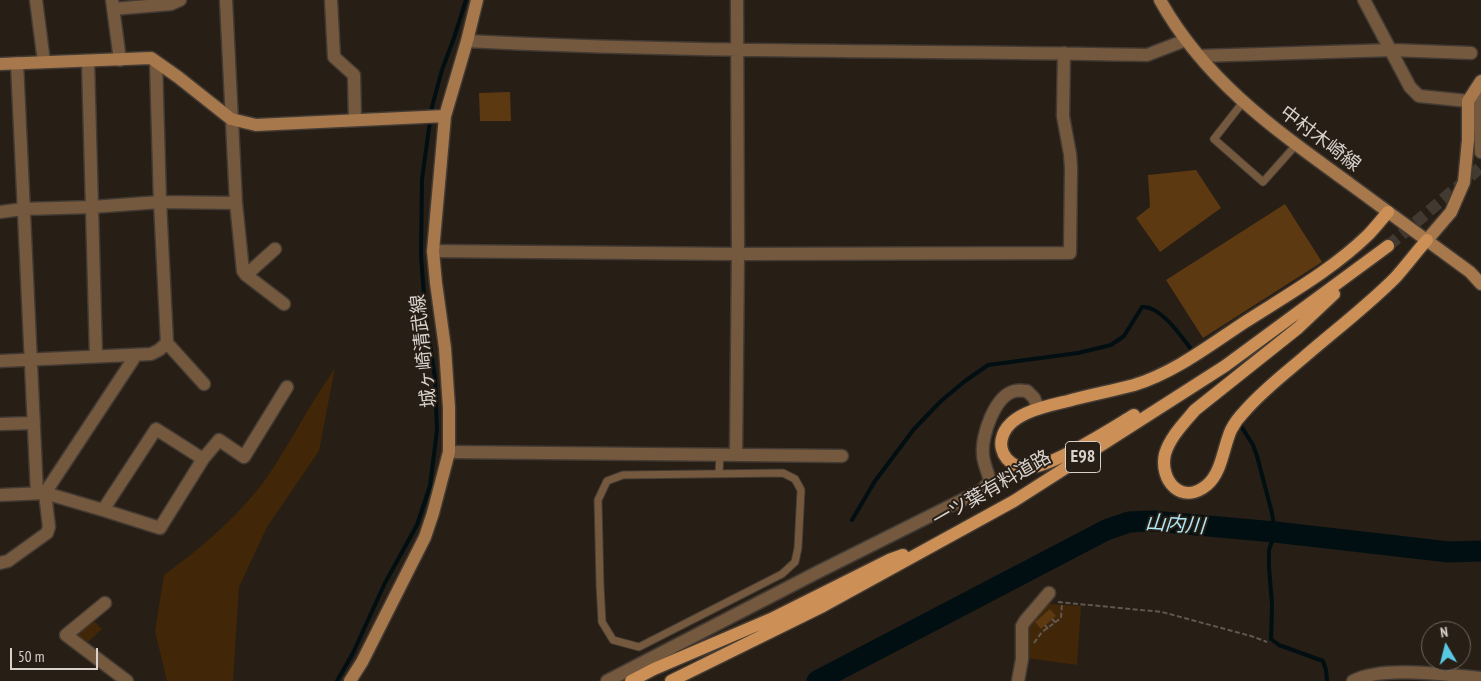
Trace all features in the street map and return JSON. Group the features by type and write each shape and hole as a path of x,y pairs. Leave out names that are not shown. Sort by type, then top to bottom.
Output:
{"main road":[{"name":"城ヶ崎清武線","path":"350,681 362,662 425,536 449,452 449,408 445,348 433,251 442,117 467,41 477,0"},
{"name":"中村木崎線","path":"1160,0 1186,40 1199,56 1243,102 1296,145 1470,272 1481,284"},
{"path":"0,64 151,58 232,120 256,125 442,117"},
{"path":"1427,240 1451,212 1464,182 1468,140 1468,101 1481,82"},
{"path":"1225,366 1056,460 1032,468 1022,468 1012,464 1005,456 1001,441 1003,432 1011,423 1038,408 1134,384 1157,376 1188,359 1322,272 1370,234 1388,212"},
{"name":"一ツ葉有料道路","path":"670,681 823,606 1014,501 1225,366 1388,246 1298,328 1195,410 1180,426 1166,453 1164,463 1166,477 1182,493 1196,492 1208,485 1218,469 1230,431 1242,413 1263,392 1395,278 1427,240"},
{"path":"631,681 679,658 771,619 890,560 938,543"}],"street":[{"path":"36,0 44,62"},
{"path":"120,60 113,4 171,4 180,0"},
{"path":"226,0 236,202 243,271 284,304"},
{"path":"332,0 334,57 354,76 355,120"},
{"path":"736,454 738,254 737,0"},
{"path":"1364,0 1392,50 1410,88 1419,96 1468,101"},
{"path":"467,41 736,50 1147,54 1186,40"},
{"path":"1199,56 1392,50 1471,53"},
{"path":"433,251 738,254 1070,253 1071,168 1063,116 1064,53"},
{"path":"88,61 96,356"},
{"path":"156,62 167,343 204,384"},
{"path":"0,563 8,561 47,533 50,527 41,493 34,423 17,63"},
{"path":"1481,91 1479,99 1481,152"},
{"path":"0,212 23,209 92,207 160,202 236,202"},
{"path":"246,274 275,249"},
{"path":"0,361 151,354 167,343"},
{"path":"41,493 136,355"},
{"path":"0,495 41,493 160,528 202,459 219,440 244,456 287,388"},
{"path":"607,681 982,490 990,481 982,455 993,411 1006,395 1015,391 1027,391 1034,398 1038,408"},
{"path":"0,424 34,423"},
{"path":"103,510 156,429 202,459"},
{"path":"449,452 842,456"},
{"path":"1018,681 1022,659 1022,626 1046,597"},
{"path":"105,603 66,635 128,681"},
{"path":"1352,681 1375,673 1408,672 1481,678"}],"lane":[{"path":"1243,102 1214,139 1263,182 1296,145"},
{"path":"719,474 720,454"},
{"path":"783,473 796,479 801,490 798,548 795,562 782,574 639,647 613,640 602,622 600,585 598,500 607,481 623,475 719,474 783,473"}],"path":[{"path":"1046,597 1062,602 1162,612 1245,634 1267,642"},
{"path":"1022,644 1036,642 1042,632 1061,618 1062,602"},
{"path":"1052,619 1056,623"},
{"path":"1045,625 1048,629"}],"shaded area":[{"path":"335,368 319,451 267,527 239,587 233,681 167,681 155,631 164,575 216,533 240,510 262,484"},
{"path":"1049,604 1081,606 1077,665 1026,658 1027,625 1030,620"},
{"path":"93,620 102,629 87,643 79,637 78,630"}],"building":[{"path":"510,92 511,121 480,121 479,93"},
{"path":"1196,170 1221,208 1160,252 1136,218 1150,207 1148,175"},
{"path":"1285,204 1322,262 1203,338 1166,280"},
{"path":"1050,609 1056,616 1041,629 1035,622"}],"waterway":[{"path":"337,681 353,653 385,583 417,525 430,486 437,430 435,378 425,309 421,255 422,179 432,107 442,70 466,0"},
{"path":"852,520 875,481 914,429 941,401 988,365 1078,353 1111,345 1124,336 1142,307 1149,308 1163,316 1176,329 1191,349"},
{"path":"1241,426 1253,445 1257,456 1275,532 1269,550 1272,605 1271,639 1279,645 1323,661 1327,681"},
{"name":"山内川","path":"817,681 1106,530 1129,522 1153,521 1275,532 1449,552 1481,551"}],"tunnel":[{"path":"1388,246 1481,167"}]}
